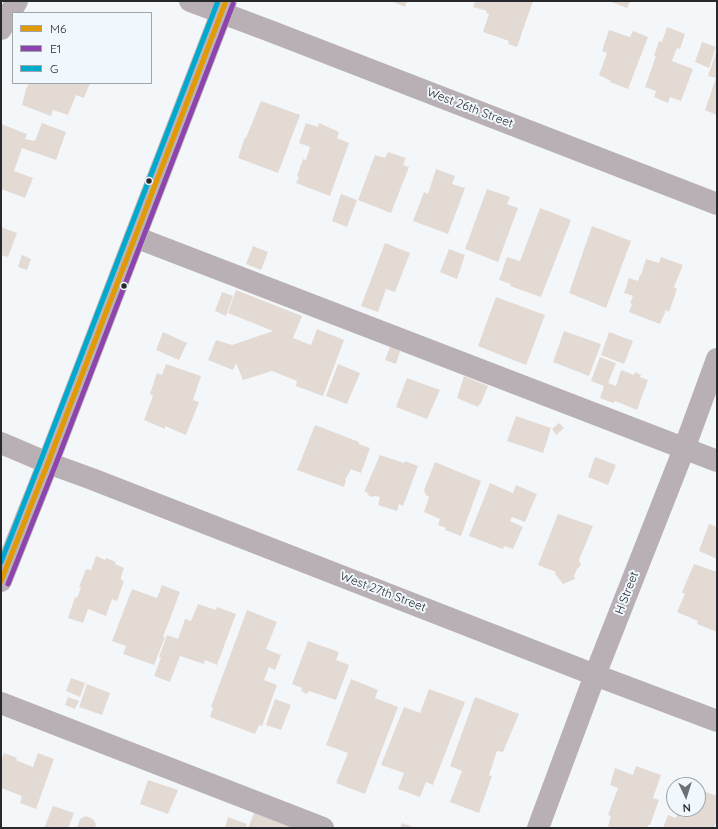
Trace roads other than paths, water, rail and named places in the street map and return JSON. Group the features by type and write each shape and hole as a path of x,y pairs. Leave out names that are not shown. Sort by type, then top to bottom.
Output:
{"main road":[{"path":"1,580 48,463 224,7"}],"street":[{"path":"1,29 17,1"},
{"name":"West 26th Street","path":"190,1 224,7 717,204"},
{"path":"135,237 717,461"},
{"name":"H Street","path":"538,828 595,675 684,448 717,359"},
{"name":"West 27th Street","path":"1,443 48,463 717,721"},
{"path":"1,703 323,828"}]}
